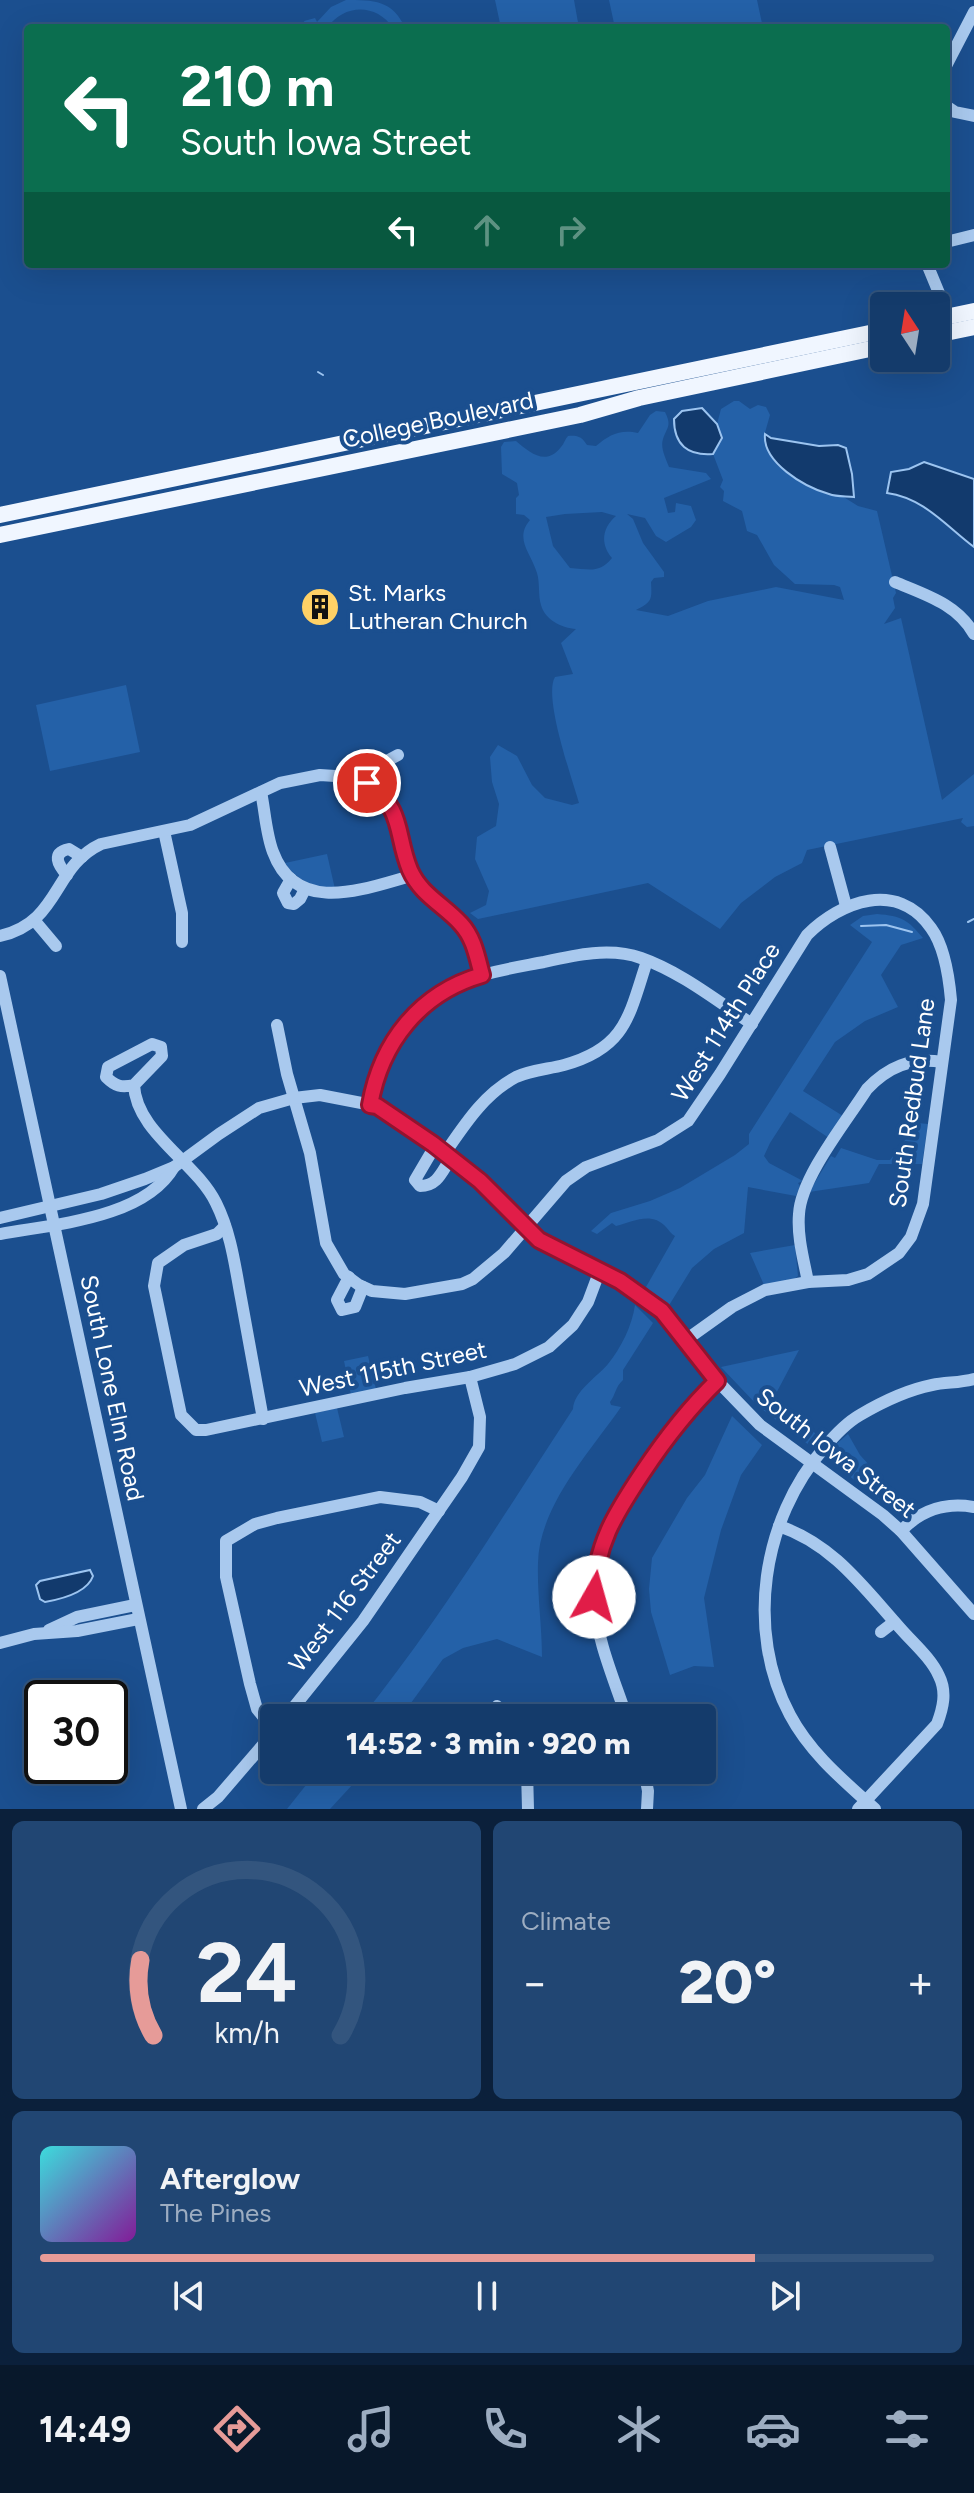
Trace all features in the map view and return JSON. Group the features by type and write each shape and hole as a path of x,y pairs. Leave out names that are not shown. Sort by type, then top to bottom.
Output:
{"main road":[{"path":"950,322 974,311"},
{"path":"950,326 974,327"},
{"name":"College Boulevard","path":"0,515 870,333"},
{"name":"College Boulevard","path":"0,535 580,415 639,398 870,349"}],"street":[{"path":"950,58 974,12"},
{"path":"950,109 974,116"},
{"path":"950,241 974,235"},
{"path":"929,268 939,292"},
{"path":"895,582 925,601 954,609 974,634"},
{"path":"367,783 385,762 398,755"},
{"path":"0,936 16,932 35,921 67,875 91,849 113,840 164,831 207,818 280,783 320,775 350,777 367,783 388,805 399,824 410,869 432,900 460,922 470,937 482,975"},
{"path":"261,792 272,850 291,879 305,889 324,894 343,893 414,875"},
{"path":"164,831 182,913 182,942"},
{"path":"830,847 846,906"},
{"path":"67,875 58,866 58,854 69,849 82,857"},
{"path":"291,879 283,893 288,903 294,904 305,889"},
{"name":"South Redbud Lane","path":"808,1282 848,1280 868,1274 916,1241 951,1000 943,958 931,928 915,912 895,902 872,900 846,906"},
{"name":"West 114th Place","path":"363,1287 372,1291 405,1294 462,1284 504,1253 566,1181 586,1167 658,1140 688,1121 807,935 827,917 846,906"},
{"path":"35,921 56,946"},
{"path":"370,1105 390,1045 414,1013 442,992 464,980 482,975 595,953 618,952 647,961 678,977 752,1024"},
{"path":"444,1152 492,1093 517,1077 587,1058 610,1044 623,1024 647,961"},
{"name":"South Lone Elm Road","path":"0,976 181,1809"},
{"path":"403,1002 414,1013"},
{"path":"277,1025 287,1074 310,1153 326,1243 333,1258 349,1277 363,1287 355,1307 342,1310 337,1300 349,1277"},
{"path":"152,1044 161,1047 162,1056 158,1062 134,1085 115,1086 106,1077 108,1067 152,1044"},
{"path":"683,1342 747,1297 765,1290 808,1282 799,1212 810,1178 867,1089 879,1076 896,1066 914,1061 942,1062"},
{"path":"134,1085 140,1110 179,1164 201,1181 215,1202 225,1226 263,1419"},
{"name":"South Iowa Street","path":"179,1164 259,1108 294,1098 320,1095 377,1106 480,1181 523,1230 600,1270 662,1311 683,1342 760,1425 859,1496 901,1531 974,1614"},
{"path":"0,1218 124,1187 179,1164"},
{"path":"0,1234 84,1219 122,1207 158,1187 179,1164"},
{"name":"West 115th Street","path":"225,1226 217,1234 184,1245 158,1263 154,1286 181,1415 196,1430 470,1377 515,1364 549,1347 573,1325 588,1302 600,1270"},
{"name":"West 116 Street","path":"296,1704 363,1621 462,1477 479,1447 480,1417 470,1377"},
{"path":"779,1526 810,1539 854,1575 933,1665 949,1698 937,1724 866,1806 799,1730 773,1671 764,1622 770,1565 779,1526 793,1493 812,1462 853,1412 909,1391 974,1379"},
{"path":"622,1704 597,1625 594,1583 600,1552 617,1509 667,1436 717,1381"},
{"path":"260,1713 250,1684 226,1577 226,1541 266,1521 380,1497 420,1502 439,1511"},
{"path":"901,1531 925,1512 946,1505 974,1507"},
{"path":"42,1633 77,1617 135,1605"},
{"path":"0,1643 42,1633 77,1631 138,1619"},
{"path":"881,1632 894,1622"},
{"path":"203,1809 218,1797 260,1748"},
{"path":"527,1784 528,1809"},
{"path":"647,1784 647,1809"}],"shaded area":[{"path":"346,0 373,1 395,12 403,24 390,24 378,14 360,10 342,14 330,24 305,24 304,21 315,18 317,22 331,7"},
{"path":"495,0 574,0 578,24 500,24"},
{"path":"609,0 757,0 762,24 614,24"},
{"path":"734,401 750,409 758,405 766,407 770,415 764,436 777,465 828,494 842,496 858,506 877,511 896,593 893,598 895,608 884,624 901,618 942,800 974,774 974,826 967,827 961,822 963,818 807,850 802,863 775,877 741,903 720,929 648,883 478,919 470,913 486,905 489,891 475,859 477,837 496,826 499,804 492,782 490,757 498,745 517,756 532,785 545,798 572,805 579,803 555,719 552,687 555,677 573,674 561,643 576,629 555,622 546,615 541,605 537,573 524,540 525,527 530,520 516,514 517,483 502,474 501,447 504,442 516,441 544,457 555,453 568,436 577,436 587,445 596,446 615,434 638,433 650,415 656,411 665,412 668,424 662,446 669,467 706,473 711,479 664,498 668,513 675,512 676,503 691,506 696,520 691,527 666,542 656,536 645,518 627,514 664,572 664,577 654,578 651,582 648,602 636,610 668,616 708,601 776,587 844,600 840,587 834,585 795,584 774,565 757,535 747,531 742,511 723,501 724,491 720,487 723,480 713,454 722,438 717,424 721,409","holes":["602,512 616,516 604,536 612,558 603,566 588,569 570,568 553,546 546,517"]},
{"path":"702,408 717,424 722,438 713,454 696,453 684,447 675,428 674,419 682,411"},
{"path":"765,434 771,438 846,448 854,497 819,491 786,472 770,454"},
{"path":"924,462 974,479 974,547 923,507 887,493 891,472"},
{"path":"126,685 140,752 50,771 36,705"},
{"path":"327,854 335,889 307,882 285,863"},
{"path":"877,914 904,920 923,938 901,945 881,975 898,1007 865,1021 835,1042 803,1091 843,1116 829,1138 790,1112 764,1156 769,1163 803,1181 798,1183 800,1186 796,1196 748,1187 744,1233 714,1249 692,1268 668,1307 646,1287 675,1236 666,1227 648,1219 616,1226 612,1223 597,1234 591,1231 611,1213 680,1188 749,1144 749,1134 872,942 850,925 863,916"},
{"path":"918,1123 928,1124 922,1164 879,1164 869,1183 809,1192 831,1156 835,1158 841,1148 877,1160 890,1160"},
{"path":"795,1245 798,1276 793,1280 764,1285 750,1253"},
{"path":"635,1305 653,1323 623,1370 623,1380 610,1402 621,1407 568,1480 547,1521 541,1542 538,1575 542,1657 497,1639 463,1648 443,1659 410,1704 372,1704 471,1566 573,1409 577,1396 617,1351"},
{"path":"799,1350 771,1403 834,1446 848,1434 860,1455 909,1509 900,1515 758,1406 721,1367"},
{"path":"368,1356 376,1389 351,1395 344,1361"},
{"path":"337,1408 344,1437 322,1442 315,1413"},
{"path":"732,1416 762,1445 741,1475 721,1530 704,1598 714,1667 694,1666 670,1675 651,1612 649,1589 652,1558 687,1498 705,1475"},
{"path":"90,1570 93,1576 80,1591 52,1601 40,1599 36,1585 40,1581"},
{"path":"307,1784 353,1784 330,1809 287,1809"}],"waterway":[{"path":"318,372 323,375"},
{"path":"968,922 974,919"},
{"path":"861,926 886,925 912,932"}],"place":[{"name":"St. Marks Lutheran Church","path":"320,607"}],"route":[{"path":"367,783 388,805 399,824 410,869 418,883 432,900 460,922 470,937 482,975 464,980 442,992 414,1013 390,1045 370,1105 377,1106 432,1143 480,1181 539,1240 620,1281 662,1311 683,1342 717,1381 676,1424 617,1509 602,1544 594,1597"}]}
